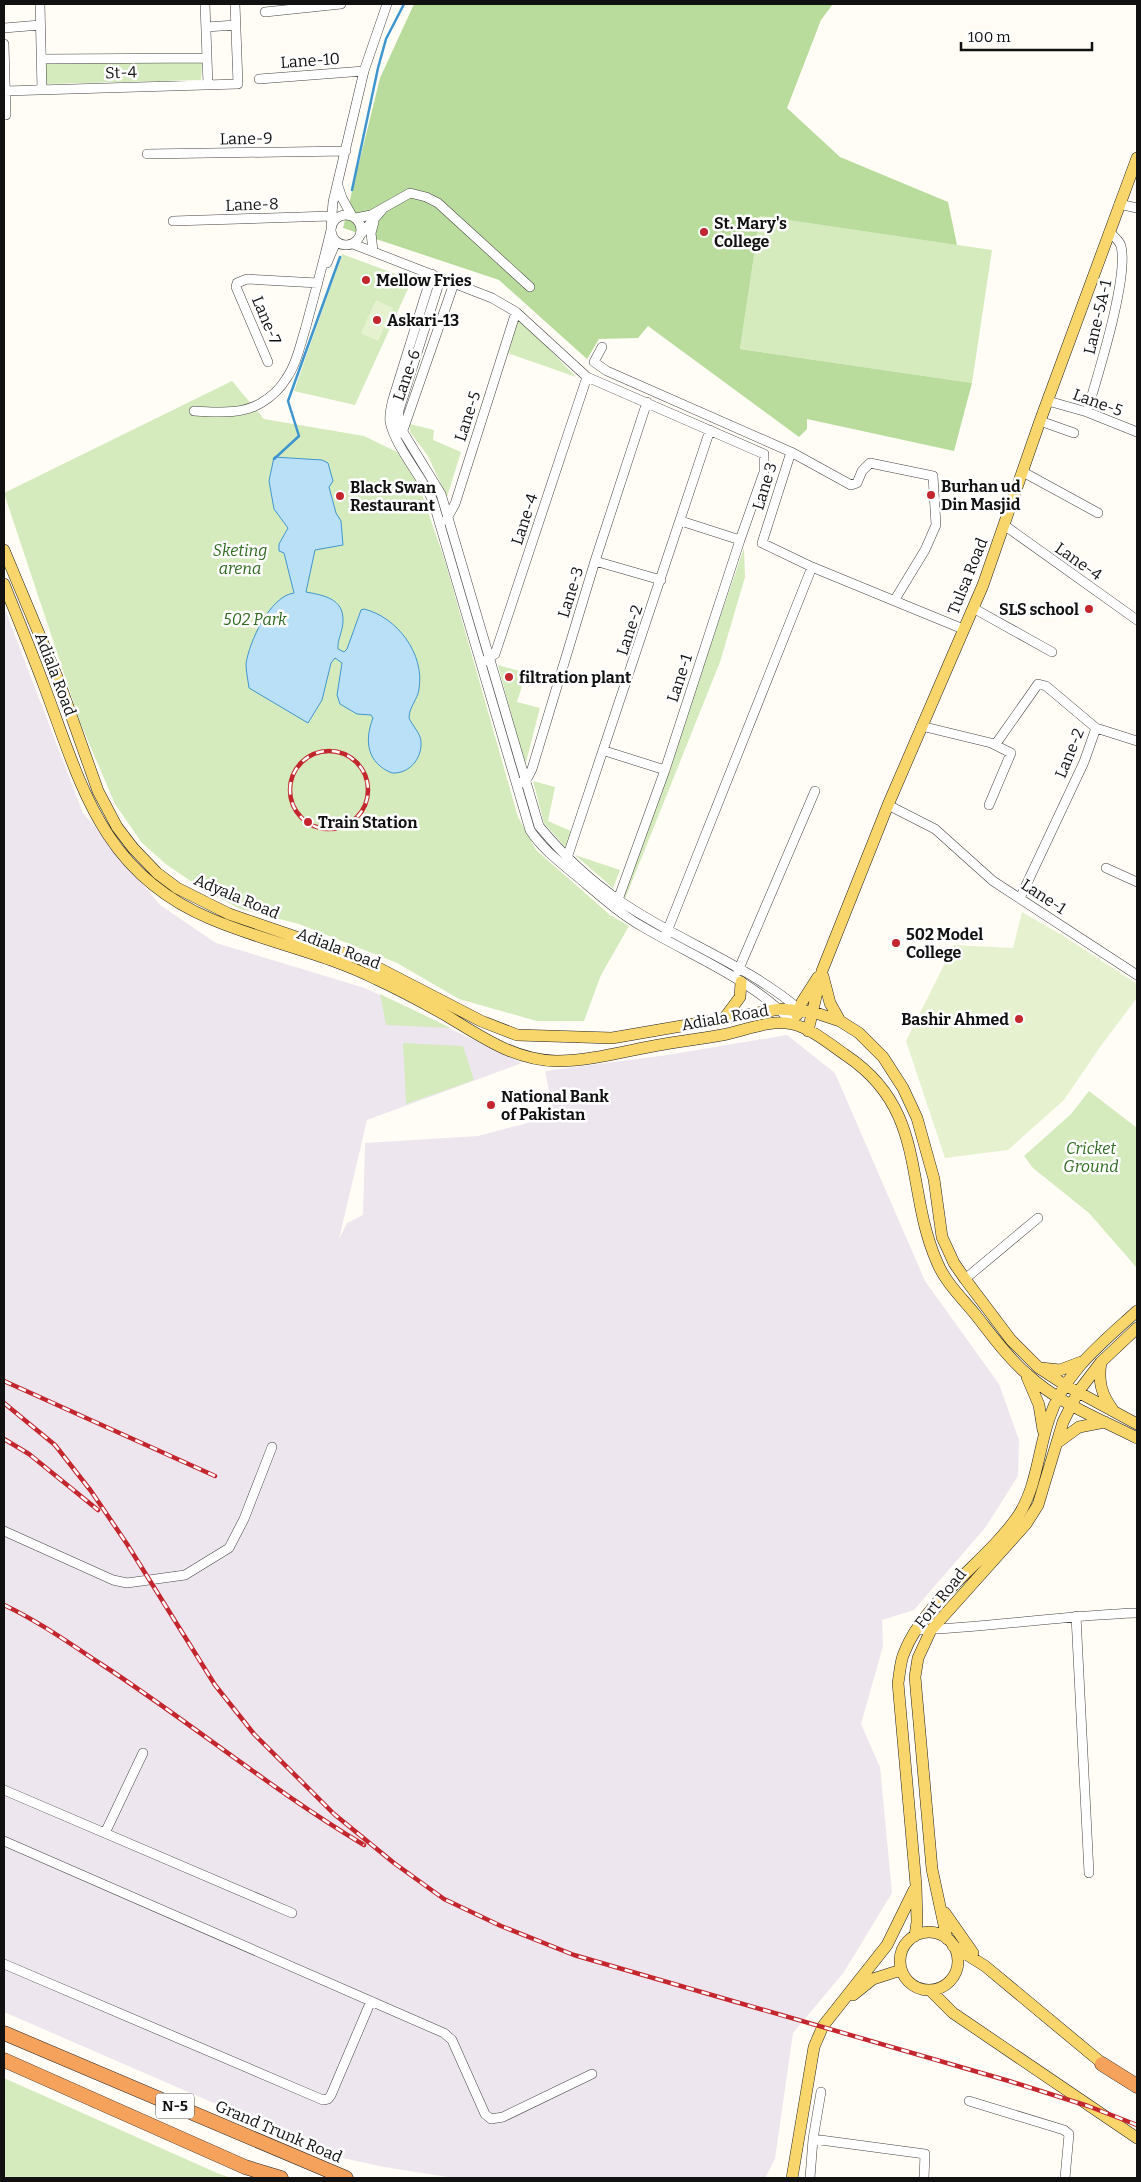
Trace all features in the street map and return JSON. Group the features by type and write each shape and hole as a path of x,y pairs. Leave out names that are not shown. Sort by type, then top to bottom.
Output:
{"highway":[{"name":"Grand Trunk Road","path":"4,2033 346,2178"},
{"name":"N-5","path":"4,2060 245,2167 281,2178"},
{"path":"1102,2064 1137,2086"}],"main road":[{"name":"Tulsa Road","path":"808,1031 822,971 888,804 973,608 1137,158"},
{"name":"Adyala Road","path":"4,550 60,684 98,791 117,827 133,848 157,872 199,900 229,914 363,960 444,1002"},
{"name":"Adiala Road","path":"4,584 80,786 109,838 128,863 157,888 208,918 356,969 399,990 522,1058 557,1061 602,1056 722,1035 774,1023 794,1024 808,1031 838,1050 866,1072 884,1090 906,1132 928,1238 939,1266 999,1345 1025,1373"},
{"name":"Tulsa Road","path":"794,1024 799,1009 822,971"},
{"path":"822,971 830,1003 840,1021 859,1033 883,1057 904,1088 917,1118 934,1179 942,1237 954,1263 965,1279 1011,1340 1040,1368 1065,1385 1137,1424"},
{"path":"723,1020 740,997 738,980"},
{"name":"Adiala Road","path":"444,1002 481,1021 517,1035 584,1039 612,1038 780,1009 799,1009 840,1021"},
{"path":"1040,1368 1050,1370 1066,1369 1080,1363 1137,1311"},
{"name":"Fort Road","path":"950,1943 936,1893 915,1677 918,1658 931,1630 1026,1524 1038,1505 1056,1444 1071,1404 1100,1362 1137,1328"},
{"name":"Fort Road","path":"915,1936 917,1922 916,1885 898,1683 903,1654 915,1630 1017,1516 1034,1482 1043,1440 1058,1397 1088,1356"},
{"path":"1100,1362 1101,1389 1115,1412"},
{"path":"1025,1373 1058,1397 1137,1438"},
{"path":"1025,1373 1039,1405 1043,1440"},
{"path":"1056,1444 1079,1427 1107,1422"},
{"path":"792,2178 814,2047 823,2026 837,2006 887,1945 916,1885"},
{"path":"936,1893 956,1932 985,1966"},
{"path":"950,1943 957,1965 954,1974 948,1982 930,1990 923,1990 909,1983 901,1970 900,1962 904,1947 915,1936 932,1933 950,1943 985,1966 1137,2093"},
{"path":"837,2006 873,1979 901,1970"},
{"path":"930,1990 953,2013 1137,2138"}],"street":[{"path":"40,4 42,90"},
{"path":"205,4 208,85"},
{"path":"206,27 236,25 235,4"},
{"path":"265,12 303,6 341,4"},
{"path":"194,411 226,412 244,410 260,403 276,392 287,379 296,360 322,270 331,228 331,216 364,71 387,4"},
{"path":"4,28 40,25"},
{"name":"St-4","path":"4,86 42,90 238,84 236,25"},
{"path":"4,44 6,115 4,115"},
{"path":"41,59 207,58"},
{"name":"Lane-10","path":"258,79 364,71"},
{"name":"Lane-9","path":"146,154 346,151"},
{"path":"338,186 342,198 361,225 361,234"},
{"path":"353,244 374,222 382,210 397,198 410,193 426,197 438,203 530,287"},
{"path":"1119,204 1137,208"},
{"path":"331,228 340,216 354,217 382,210"},
{"name":"Lane-8","path":"174,221 331,216"},
{"path":"373,251 371,233 374,222"},
{"path":"322,270 336,242 331,228"},
{"name":"Lane-5A-1","path":"1087,412 1102,359 1122,274 1121,247 1117,238 1109,232"},
{"path":"336,242 344,245 353,244 373,251 492,298 516,312 587,377 710,430"},
{"path":"436,276 399,410 398,421 402,432 441,494 490,659 521,783 530,830 566,862 664,939 738,980 780,1009 794,1024"},
{"path":"436,276 390,411 392,429 426,484 441,526 480,663 521,783"},
{"name":"Lane-7","path":"268,362 236,287 237,283 247,279 318,283"},
{"name":"Lane-6","path":"399,442 452,289"},
{"name":"Lane-5","path":"441,526 448,518 516,312"},
{"name":"Lane 3","path":"602,346 594,362 607,371 790,452 762,543 812,567 963,629"},
{"name":"Lane-4","path":"490,659 495,654 587,377"},
{"name":"Lane-5","path":"1048,401 1087,412 1137,432"},
{"name":"Lane-3","path":"521,783 532,769 595,561 647,402"},
{"path":"1040,422 1074,433"},
{"name":"Lane-1","path":"618,904 665,770 764,472 764,454 710,430"},
{"name":"Lane-2","path":"566,862 605,751 710,430"},
{"path":"790,452 851,485 857,483 862,471 870,463 933,476 936,525 925,550 894,601"},
{"path":"1023,472 1098,512"},
{"path":"681,521 740,540"},
{"name":"Lane-4","path":"1004,526 1136,618"},
{"path":"595,561 661,580"},
{"path":"664,939 812,567"},
{"path":"973,608 1052,652"},
{"path":"480,663 490,659"},
{"name":"Lane-2","path":"995,745 1038,684 1046,686 1096,728 1084,762 1020,898"},
{"path":"921,726 995,745 1011,753 989,805"},
{"path":"1096,728 1137,741"},
{"path":"605,751 665,770"},
{"path":"738,980 740,966 815,791"},
{"name":"Lane-1","path":"888,804 935,829 993,881 1137,975"},
{"path":"1106,868 1137,882"},
{"path":"618,904 740,966 776,990 799,1009"},
{"path":"965,1279 1038,1218"},
{"path":"4,1531 113,1580 127,1583 185,1575 229,1548 244,1519 272,1447"},
{"path":"915,1630 1076,1616 1137,1614"},
{"path":"1076,1616 1089,1873"},
{"path":"105,1833 142,1753"},
{"path":"4,1790 292,1914"},
{"path":"4,1841 449,2036 486,2114 491,2119 503,2117 592,2074"},
{"path":"4,1964 323,2100 328,2100 331,2095 371,2001"},
{"path":"810,2178 821,2092"},
{"path":"969,2101 1000,2109 1069,2134 1065,2178"},
{"path":"814,2138 925,2154 924,2178"}],"shaded area":[{"path":"4,607 83,813 160,905 216,943 365,988 522,1063 367,1120 339,1239 347,1223 363,1215 365,1143 478,1136 554,1116 545,1071 667,1055 787,1035 835,1073 925,1281 999,1384 1019,1440 1018,1476 985,1528 914,1610 882,1620 883,1646 861,1724 880,1767 892,1893 844,1972 793,2033 775,2159 765,2178 454,2178 384,2167 338,2157 4,2012"}],"green space":[{"path":"414,4 833,4 821,20 787,108 840,157 948,202 957,245 760,216 740,349 972,383 954,451 807,419 807,429 799,437 648,326 638,338 599,339 587,359 499,280 343,228 380,78"},
{"path":"45,62 202,62 201,80 45,84"},
{"path":"760,216 992,250 972,383 740,349"},
{"path":"342,254 412,280 355,405 294,391"},
{"name":"Askari-13","path":"376,300 393,308 378,341 361,333"},
{"path":"520,321 576,377 507,353 517,322"},
{"name":"502 Park","path":"232,381 264,419 364,436 397,452 419,486 445,561 518,817 536,850 610,915 629,926 601,975 584,1021 537,1021 459,999 397,963 299,924 240,909 201,888 167,865 142,843 115,804 80,722 4,493"},
{"path":"410,424 434,430 433,440 461,452 447,497 428,456 410,432"},
{"path":"744,548 745,577 720,662 625,899 624,897"},
{"path":"498,665 526,673 517,702 540,708 525,766"},
{"path":"533,781 555,787 548,821 571,831 566,848 544,823"},
{"path":"575,855 620,870 613,888"},
{"name":"Bashir Ahmed","path":"1022,912 1062,935 1137,984 1137,998 1100,1047 1064,1100 1008,1150 945,1158 906,1041 954,945 1013,948"},
{"path":"380,994 451,1028 386,1025"},
{"path":"403,1043 463,1046 474,1080 406,1104"},
{"name":"Cricket Ground","path":"1089,1091 1137,1128 1137,1268 1089,1213 1033,1168 1024,1156 1071,1114"},
{"path":"4,2078 217,2173 231,2178 4,2178"}],"water":[{"path":"274,457 322,460 328,463 333,481 329,487 336,513 341,521 343,545 315,550 306,592 325,596 340,607 343,621 338,649 344,652 347,649 361,610 364,609 376,613 387,620 406,639 413,650 420,676 419,689 410,710 409,718 420,736 421,748 417,760 404,771 392,773 384,769 373,757 368,743 373,718 371,715 357,714 340,704 337,695 342,663 335,658 331,663 322,700 308,723 249,688 246,664 256,633 262,621 277,602 285,596 294,593 284,553 279,551 279,544 288,528 274,509 269,481"}],"waterway":[{"path":"352,190 386,39 404,4"},
{"path":"274,459 299,436 288,401 340,257"}],"railway":[{"path":"321,751 337,751 351,757 362,768 368,782 368,790 368,798 362,812 351,823 337,829 321,829 307,823 296,812 290,798 290,782 296,768 307,757 321,751"},
{"path":"4,1381 215,1476"},
{"path":"4,1403 55,1445 91,1491 127,1544 215,1685 254,1734 334,1814 394,1863 444,1899 501,1926 574,1955 1009,2081 1088,2106 1137,2125"},
{"path":"4,1439 29,1454 98,1510"},
{"path":"4,1605 41,1625 101,1664 297,1802 364,1845"}],"place":[{"name":"St. Mary's College","path":"704,232"},
{"name":"Mellow Fries","path":"366,280"},
{"name":"Askari-13","path":"377,320"},
{"name":"Burhan ud Din Masjid","path":"931,495"},
{"name":"Black Swan Restaurant","path":"340,496"},
{"name":"SLS school","path":"1089,609"},
{"name":"filtration plant","path":"509,677"},
{"name":"Train Station","path":"308,822"},
{"name":"502 Model College","path":"896,943"},
{"name":"Bashir Ahmed","path":"1019,1019"},
{"name":"National Bank of Pakistan","path":"491,1105"}],"park label":[{"name":"Sketing arena","path":"240,559"}]}
